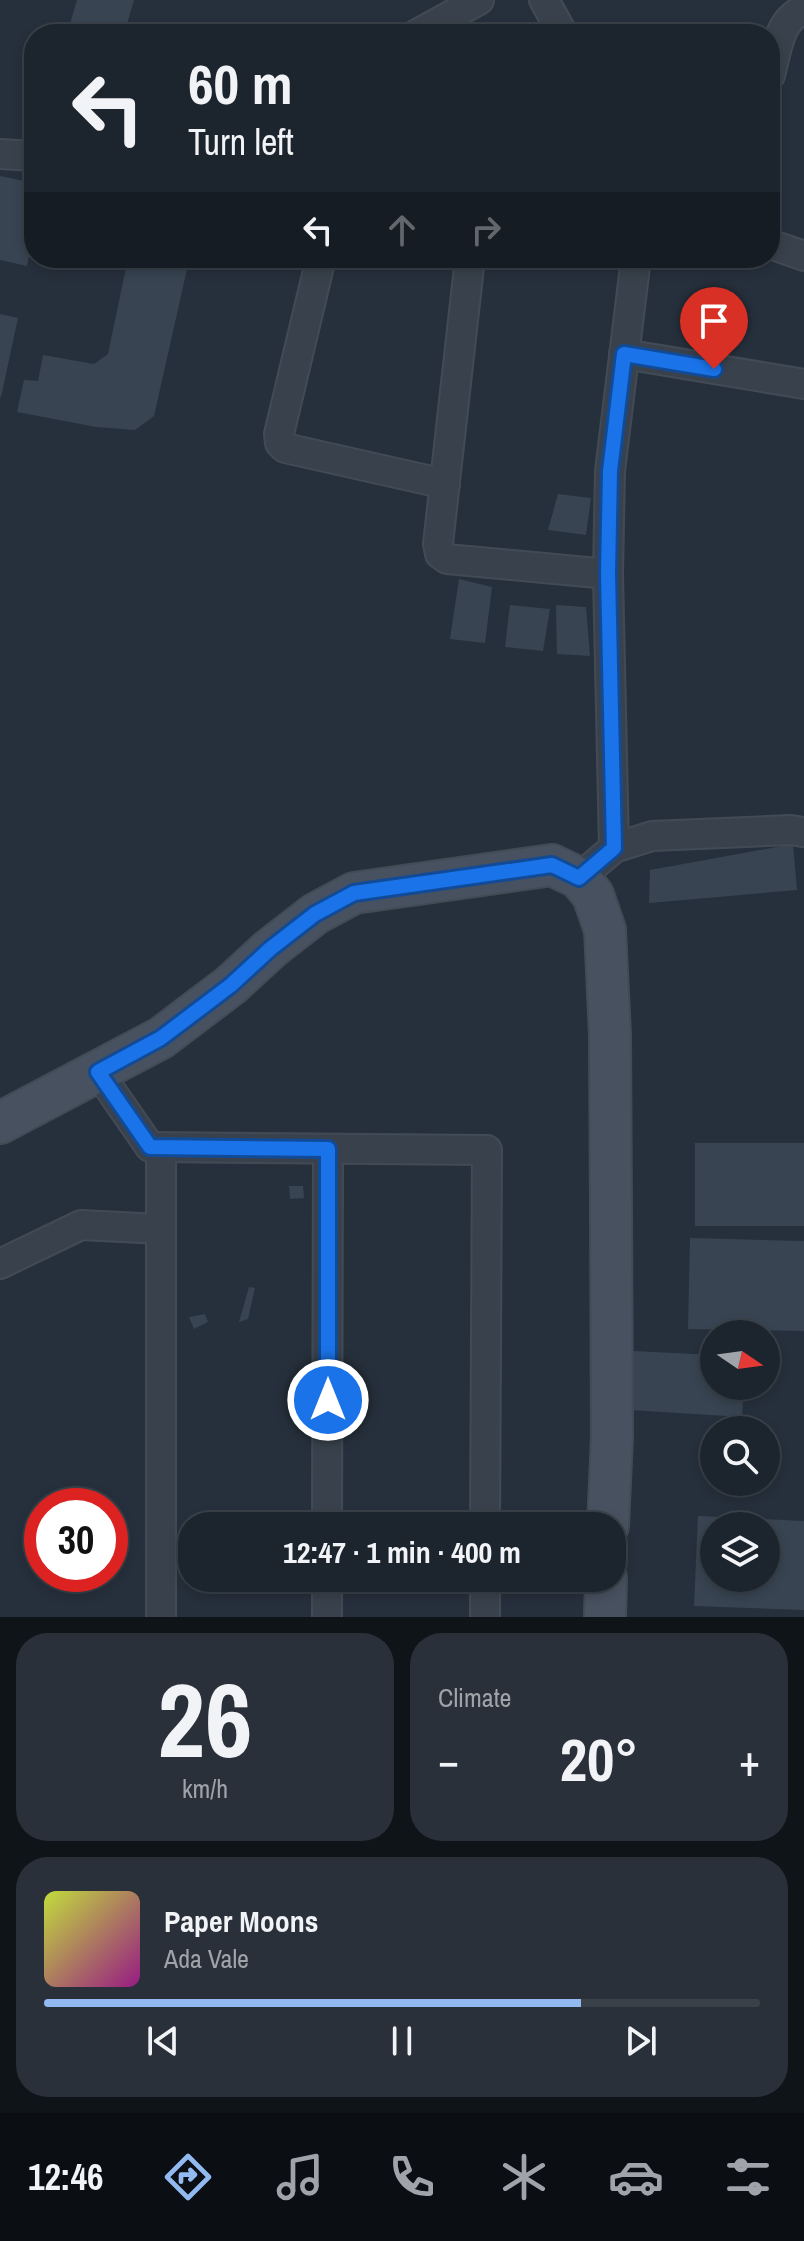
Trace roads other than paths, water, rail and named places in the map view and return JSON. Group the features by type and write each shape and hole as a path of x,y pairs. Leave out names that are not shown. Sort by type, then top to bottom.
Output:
{"street":[{"path":"435,24 479,0"},
{"path":"544,0 557,24"},
{"path":"780,41 788,19 804,10"},
{"path":"0,154 24,155"},
{"path":"780,248 804,256"},
{"path":"319,268 279,434 280,443 285,448 445,484"},
{"path":"469,268 438,544 440,554 447,559 608,574"},
{"path":"614,848 608,574 610,471 635,268"},
{"path":"624,354 804,384"},
{"path":"579,878 614,848 652,836 803,832"},
{"path":"0,1123 161,1038 231,985 315,914 354,893 552,865 579,878 593,895 605,930 606,945 610,1035 612,1437 609,1512"},
{"path":"98,1072 150,1147 487,1150 485,1512"},
{"path":"161,1147 161,1617"},
{"path":"327,1512 328,1149"},
{"path":"0,1264 81,1225 161,1229"},
{"path":"327,1592 327,1617"},
{"path":"485,1592 485,1617"},
{"path":"605,1617 606,1592"}]}
